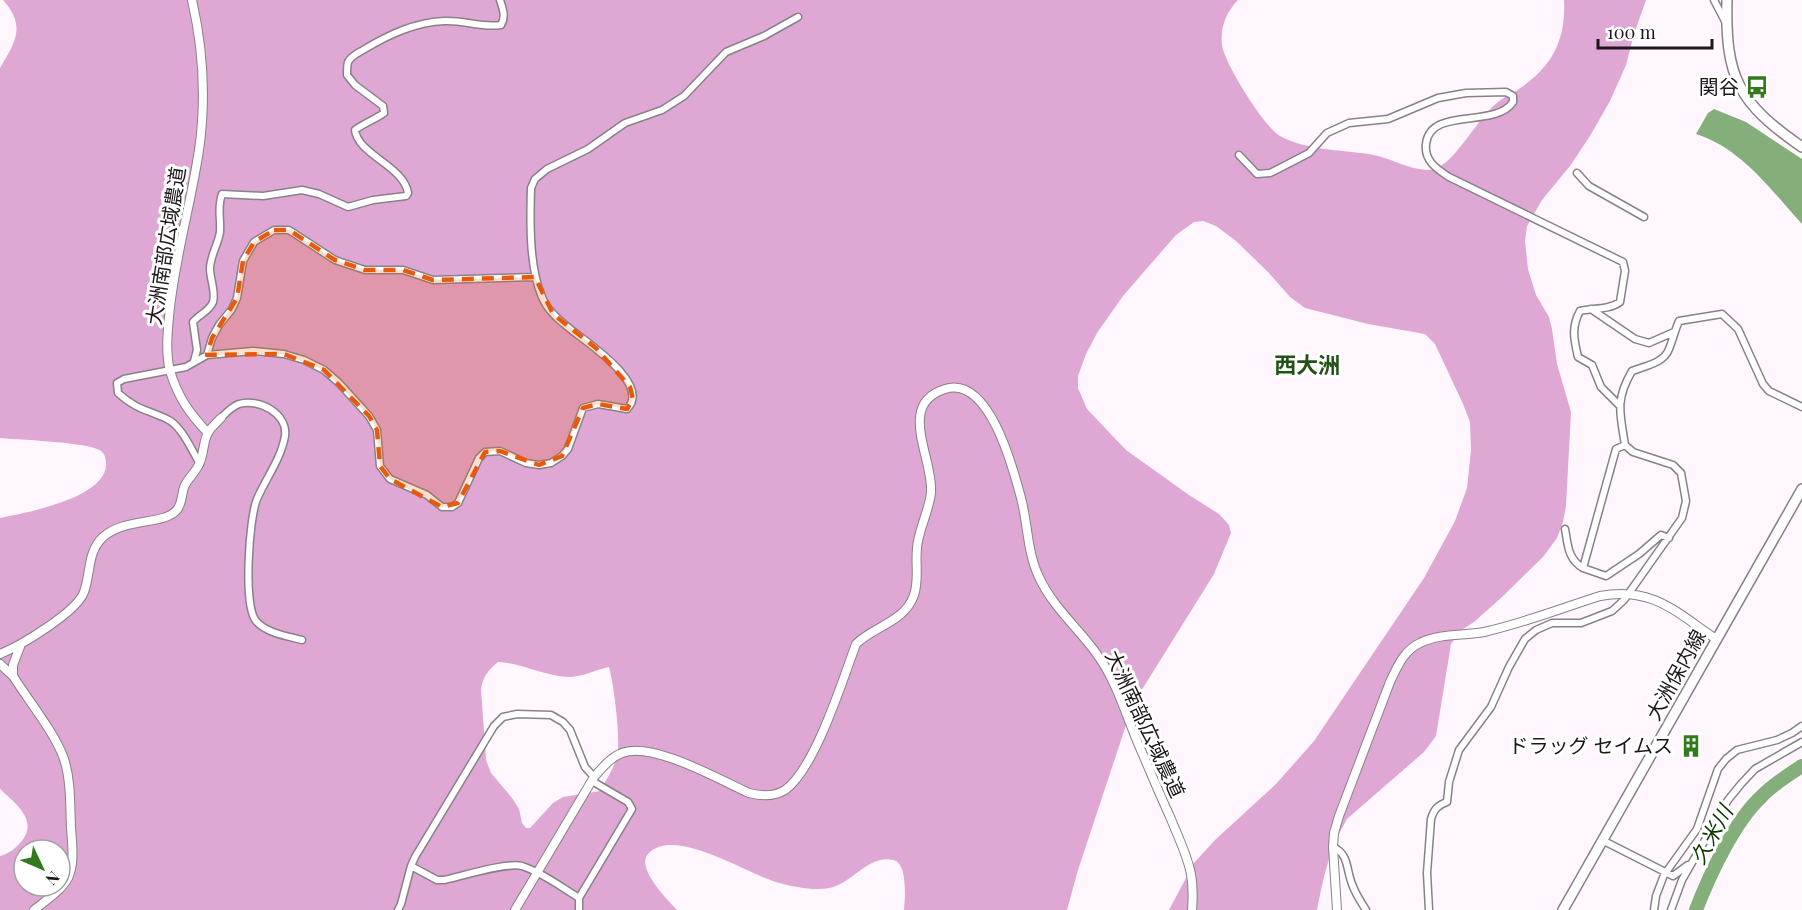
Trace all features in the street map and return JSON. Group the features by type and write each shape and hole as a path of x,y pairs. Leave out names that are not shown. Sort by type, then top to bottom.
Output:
{"main road":[{"path":"1727,0 1726,23 1730,63 1739,88 1759,114 1776,130 1802,147"},
{"name":"大洲保内線","path":"1563,910 1802,489"}],"street":[{"name":"大洲南部広域農道","path":"192,0 201,58 202,117 198,150 173,279 168,326 170,369 189,413 208,433"},
{"path":"194,361 197,350 193,322 208,310 214,300 210,269 220,233 218,204 222,194 263,196 302,190 319,194 348,207 374,200 406,196 407,186 393,170 363,145 356,135 355,130 384,113 383,106 355,85 347,75 348,63 352,57 379,40 407,28 429,22 449,21 488,27 501,25 504,20 500,0"},
{"path":"1714,0 1726,23"},
{"path":"200,464 169,420 131,405 118,393 117,383 124,379 186,366 207,355 253,351 284,354 304,360 324,370 339,383 373,423 377,430 380,466 390,479 427,495 442,507 452,507 458,503 479,458 485,452 500,451 526,463 539,465 551,463 568,449 583,408 598,404 627,409 633,399 630,387 621,372 596,348 569,329 553,314 543,299 535,277 531,188 535,179 547,168 588,149 625,123 662,110 684,96 726,52 764,36 798,17"},
{"path":"1239,155 1257,174 1270,173 1309,153 1327,133 1349,123 1388,119 1438,98 1466,93 1506,92 1513,96 1509,109 1495,115 1458,119 1440,125 1429,133 1426,145 1427,158 1433,166 1449,177 1623,262 1625,271 1620,302 1613,307 1580,311 1574,321 1573,337 1578,357 1592,365 1601,387 1619,405"},
{"path":"1577,173 1589,186 1644,216"},
{"path":"207,355 212,338 237,298 243,261 254,242 274,230 289,230 335,260 365,270 403,270 433,280 535,277"},
{"path":"1591,308 1635,339 1649,343 1674,332"},
{"path":"1429,910 1427,873 1431,819 1439,805 1447,802 1449,782 1459,750 1491,707 1525,639 1552,622 1581,623 1602,617 1612,611 1624,600 1682,518 1685,509 1685,491 1681,473 1673,465 1633,452 1625,445 1619,405 1632,370 1660,361 1669,352 1674,332 1680,321 1722,314 1738,329 1763,384 1769,391 1802,407"},
{"name":"大洲南部広域農道","path":"515,910 593,779 606,764 623,753 640,750 658,753 749,793 762,796 785,790 796,779 816,749 856,644 866,634 897,618 914,597 915,556 931,494 930,478 918,426 921,409 931,396 946,388 961,388 973,394 983,404 1005,445 1022,500 1028,540 1039,579 1097,654 1119,696 1184,850 1193,886 1192,910"},
{"path":"0,654 72,610 84,592 94,548 112,529 168,516 176,511 180,506 185,486 200,464 208,433 231,408 251,402 274,412 282,421 285,433 282,448 257,499 252,515 250,611 262,627 302,640"},
{"path":"1583,568 1616,449 1625,445"},
{"path":"1565,529 1574,563 1606,576 1639,554 1661,535 1669,538"},
{"path":"1337,910 1333,847 1339,816 1390,682 1399,662 1409,650 1435,637 1476,634 1600,596 1629,593 1653,599 1716,639"},
{"path":"13,676 13,665 21,642"},
{"path":"0,664 13,676 57,744 64,759 68,778 73,848 68,878 61,888 34,910"},
{"path":"398,910 411,866 494,726 503,717 517,714 551,715 557,718 570,730 585,767 593,779 628,802 632,809 579,898 579,910"},
{"path":"1654,910 1656,896 1665,873 1697,828 1718,770 1726,759 1737,750 1778,740 1802,726"},
{"path":"1671,910 1682,880 1728,800 1755,770 1802,742"},
{"path":"1602,840 1673,876 1685,869 1694,859"},
{"path":"1333,847 1341,850 1347,861 1351,883 1366,910"},
{"path":"411,866 437,880 508,866 520,866 537,873 579,898"}],"highlighted area":[{"path":"274,230 289,230 335,260 365,270 403,270 433,280 535,277 553,314 596,348 630,387 633,399 627,409 598,404 583,408 562,456 539,465 500,451 485,452 458,503 442,507 390,479 380,466 377,430 369,416 324,370 284,354 207,355 212,338 237,298 243,261 254,242"}],"shaded area":[{"path":"3,0 1238,0 1230,10 1222,32 1224,54 1237,80 1273,131 1290,141 1301,144 1373,155 1426,170 1435,169 1446,162 1490,110 1539,73 1554,53 1559,41 1564,15 1564,0 1646,0 1626,65 1610,101 1590,136 1570,166 1542,200 1527,226 1525,241 1528,269 1536,295 1549,317 1557,364 1571,412 1566,506 1563,522 1557,538 1543,557 1474,622 1460,631 1451,644 1436,736 1424,752 1347,819 1328,863 1317,910 1169,910 1194,863 1215,840 1276,784 1314,741 1424,578 1455,521 1467,488 1471,450 1470,422 1435,344 1425,334 1368,324 1305,308 1290,297 1236,241 1216,226 1203,221 1194,222 1176,235 1123,296 1097,333 1078,376 1078,388 1087,409 1126,450 1219,514 1229,525 1231,533 1214,574 1133,704 1067,910 904,910 903,874 898,863 893,860 885,859 870,864 834,887 813,889 773,881 710,854 675,845 661,846 649,853 646,866 654,883 677,910 0,910 0,856 12,850 12,898 72,898 72,838 24,838 28,827 24,813 0,789 0,518 45,508 79,495 103,476 106,464 101,451 84,445 0,438 0,68 16,34 14,18","holes":["498,662 568,677 609,667 616,712 617,757 600,791 563,797 553,803 530,828 526,828 522,823 519,809 491,773 486,760 481,689 483,681"]},
{"path":"1714,109 1746,122 1802,159 1802,224 1755,172 1741,160 1727,149 1696,134 1708,113"}],"waterway":[{"name":"久米川","path":"1696,910 1715,866 1741,820 1765,793 1802,766"}],"place":[{"name":"関谷","path":"1757,87"},
{"name":"ドラッグ セイムス","path":"1691,746"}],"district":[{"name":"西大洲","path":"1307,365"}]}
